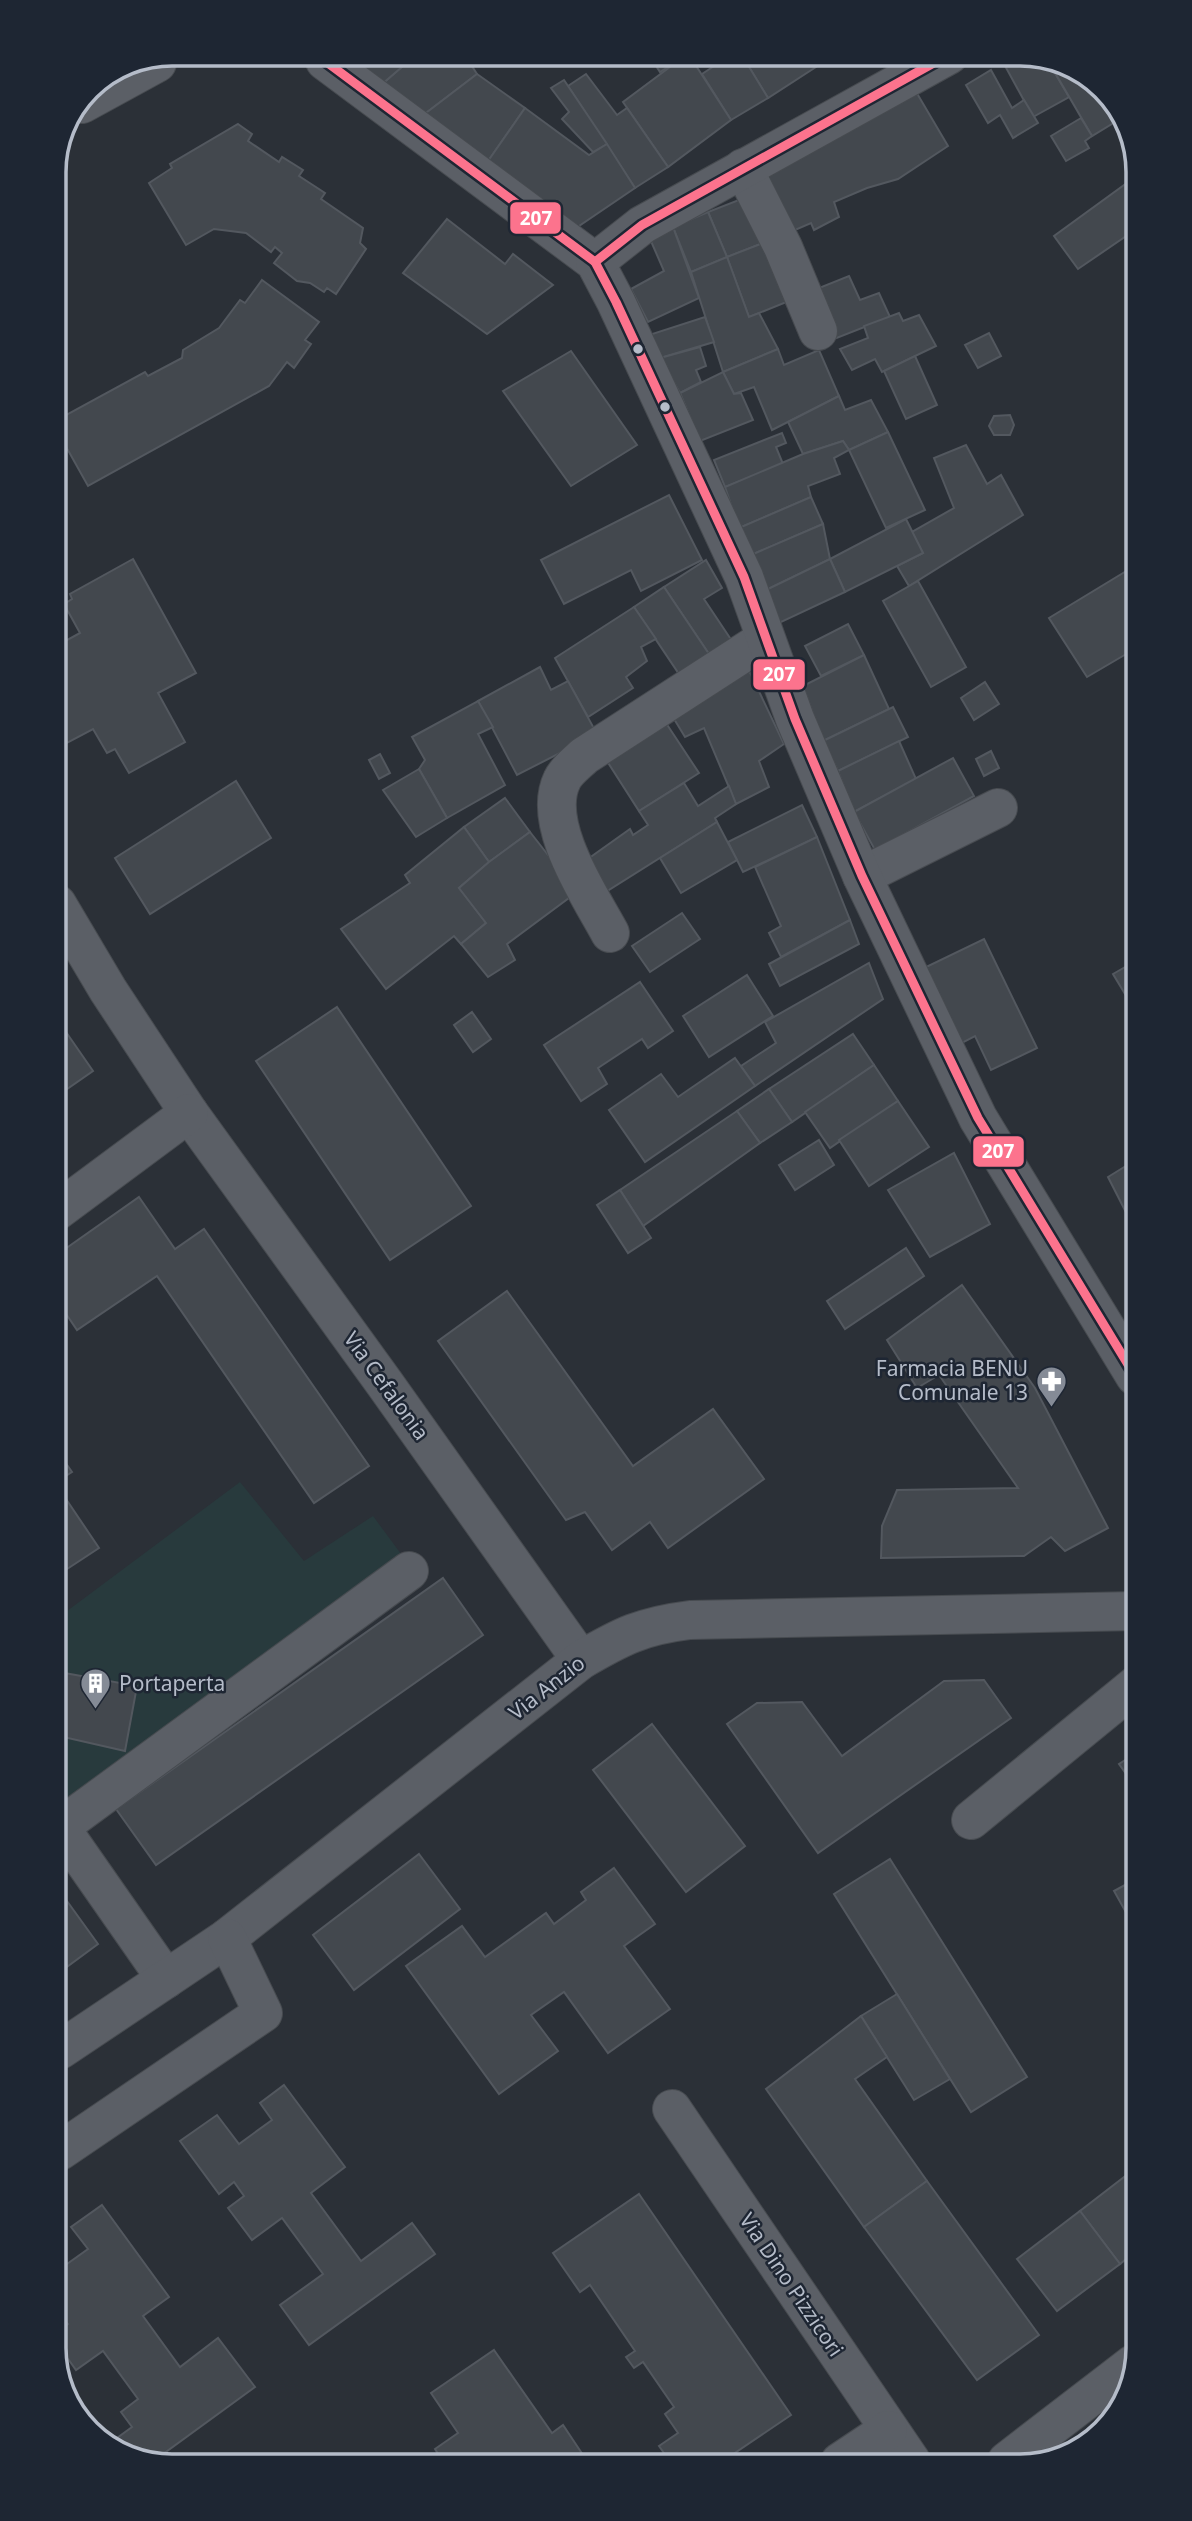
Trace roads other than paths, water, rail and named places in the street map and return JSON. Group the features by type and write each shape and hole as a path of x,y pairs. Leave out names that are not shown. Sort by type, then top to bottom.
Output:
{"street":[{"path":"332,66 595,262 744,577 794,719 862,876 978,1118 1126,1361"},
{"path":"595,262 642,225 927,67"},
{"path":"105,91 139,73"},
{"path":"743,168 783,247 818,331"},
{"path":"610,933 574,867 558,823 556,802 562,779 584,756 765,639"},
{"path":"862,876 998,808"},
{"name":"Via Cefalonia","path":"67,920 108,990 189,1113 581,1660"},
{"path":"67,1204 189,1113"},
{"path":"66,1821 409,1571"},
{"name":"Via Anzio","path":"66,2046 227,1938 581,1660 632,1633 654,1625 690,1620 1126,1611"},
{"path":"971,1820 1126,1693"},
{"path":"66,1835 166,1979"},
{"path":"66,2147 263,2013 227,1938"},
{"name":"Via Dino Pizzicori","path":"672,2109 906,2454"},
{"path":"1016,2454 1123,2372"},
{"path":"852,2454 888,2430"}],"place":[{"name":"Farmacia BENU Comunale 13","path":"1051,1408"},
{"name":"Portaperta","path":"96,1711"}]}
